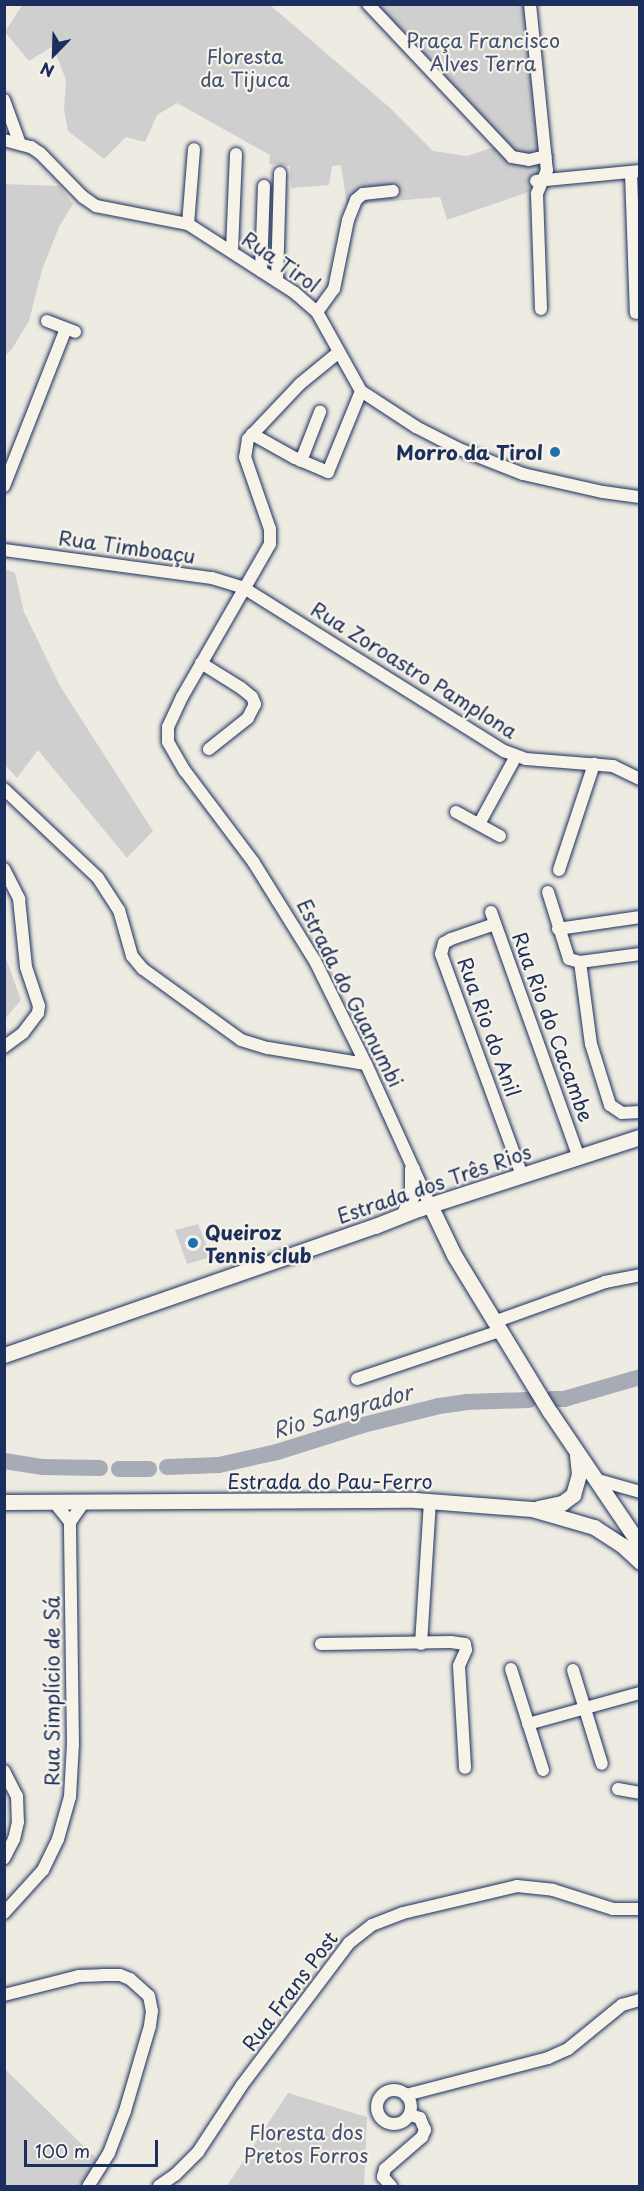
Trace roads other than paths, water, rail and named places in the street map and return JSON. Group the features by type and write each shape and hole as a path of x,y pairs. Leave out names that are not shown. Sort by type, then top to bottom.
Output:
{"main road":[{"name":"Estrada dos Três Rios","path":"4,1355 400,1215 578,1155 639,1137"},
{"path":"412,1169 412,1195 400,1215 417,1217 439,1228 446,1209 470,1192"},
{"name":"Estrada do Guanumbi","path":"430,1205 439,1228 497,1326 577,1455 598,1480 639,1545"},
{"path":"532,1509 555,1505 573,1495 579,1474 577,1455"},
{"name":"Estrada do Pau-Ferro","path":"4,1502 430,1501 532,1509 594,1527 622,1545 639,1562"}],"street":[{"path":"368,4 512,157 529,160 546,156"},
{"path":"530,4 547,170 538,181 537,194 540,309"},
{"path":"4,100 20,144"},
{"name":"Rua Tirol","path":"4,141 20,144 40,153 83,197 96,206 188,224 232,250 277,281 317,312 361,391 416,427 496,465 552,481 639,497"},
{"path":"188,224 194,148"},
{"path":"232,250 236,154"},
{"path":"538,181 635,171 636,314"},
{"path":"277,281 280,173"},
{"path":"261,271 264,186"},
{"path":"317,312 334,289 348,220 356,200 363,194 393,191"},
{"path":"4,486 70,331 47,321"},
{"path":"339,352 300,384 252,434 301,461 328,472 361,391"},
{"path":"301,461 320,412"},
{"name":"Estrada do Guanumbi","path":"252,434 248,439 244,457 270,537 270,544 201,663 168,727 168,742 185,771 274,892 315,961 366,1064 430,1205"},
{"name":"Rua Timboaçu","path":"4,550 212,578 244,588"},
{"name":"Rua Zoroastro Pamplona","path":"244,588 516,756 623,769 639,779"},
{"path":"201,663 246,693 255,704 248,718 209,749"},
{"path":"479,824 516,756"},
{"path":"559,870 594,764"},
{"path":"4,789 98,878 119,910 132,956 143,969 241,1040 268,1048 366,1064"},
{"path":"456,812 500,836"},
{"path":"4,869 20,899 26,967 39,1006 38,1014 23,1033 4,1047"},
{"path":"548,892 566,954 574,961 639,954"},
{"name":"Rua Rio do Cacambe","path":"491,912 578,1155"},
{"path":"558,928 639,916"},
{"name":"Rua Rio do Anil","path":"495,924 444,943 441,954 522,1175"},
{"path":"580,962 591,1044 610,1106 621,1113 639,1113"},
{"path":"357,1379 497,1326 604,1282 639,1275"},
{"path":"598,1480 639,1492"},
{"path":"421,1644 430,1501"},
{"path":"54,1502 70,1522 84,1502"},
{"name":"Rua Simplício de Sá","path":"4,1913 43,1870 58,1839 70,1797 73,1744 70,1522"},
{"path":"321,1644 465,1644 465,1652 459,1666 465,1768"},
{"path":"512,1669 543,1770"},
{"path":"573,1670 602,1764"},
{"path":"528,1724 639,1696"},
{"name":"Rua Simplício de Sá","path":"4,1771 16,1796 18,1822 14,1839 4,1859"},
{"path":"618,1789 639,1793"},
{"name":"Rua Frans Post","path":"159,2187 198,2152 242,2085 349,1943 372,1925 403,1914 517,1886 553,1890 613,1910 639,1909"},
{"path":"4,1995 79,1976 120,1975 130,1979 149,1996 152,2011 150,2026 128,2102 109,2153 88,2187"},
{"path":"406,2095 548,2058 568,2049 622,2005 639,2000"},
{"path":"396,2090 406,2095 411,2104 410,2115 403,2122 392,2124 382,2120 377,2110 379,2100 386,2092 396,2090"},
{"path":"391,2187 383,2177 385,2169 414,2145 425,2130 420,2118 410,2115"}],"waterway":[{"name":"Rio Sangrador","path":"552,1399 564,1399 640,1377"},
{"name":"Rio Sangrador","path":"167,1467 219,1465 277,1452 363,1425 439,1406 466,1402 529,1400"},
{"name":"Rio Sangrador","path":"4,1461 42,1467 100,1468"},
{"name":"Rio Sangrador","path":"119,1469 149,1469"}],"place":[{"name":"Morro da Tirol","path":"555,452"},
{"name":"Queiroz Tennis club","path":"193,1243"}],"park label":[{"name":"Praça Francisco Alves Terra","path":"483,52"},
{"name":"Floresta da Tijuca","path":"245,68"},
{"name":"Floresta dos Pretos Forros","path":"306,2144"}]}
